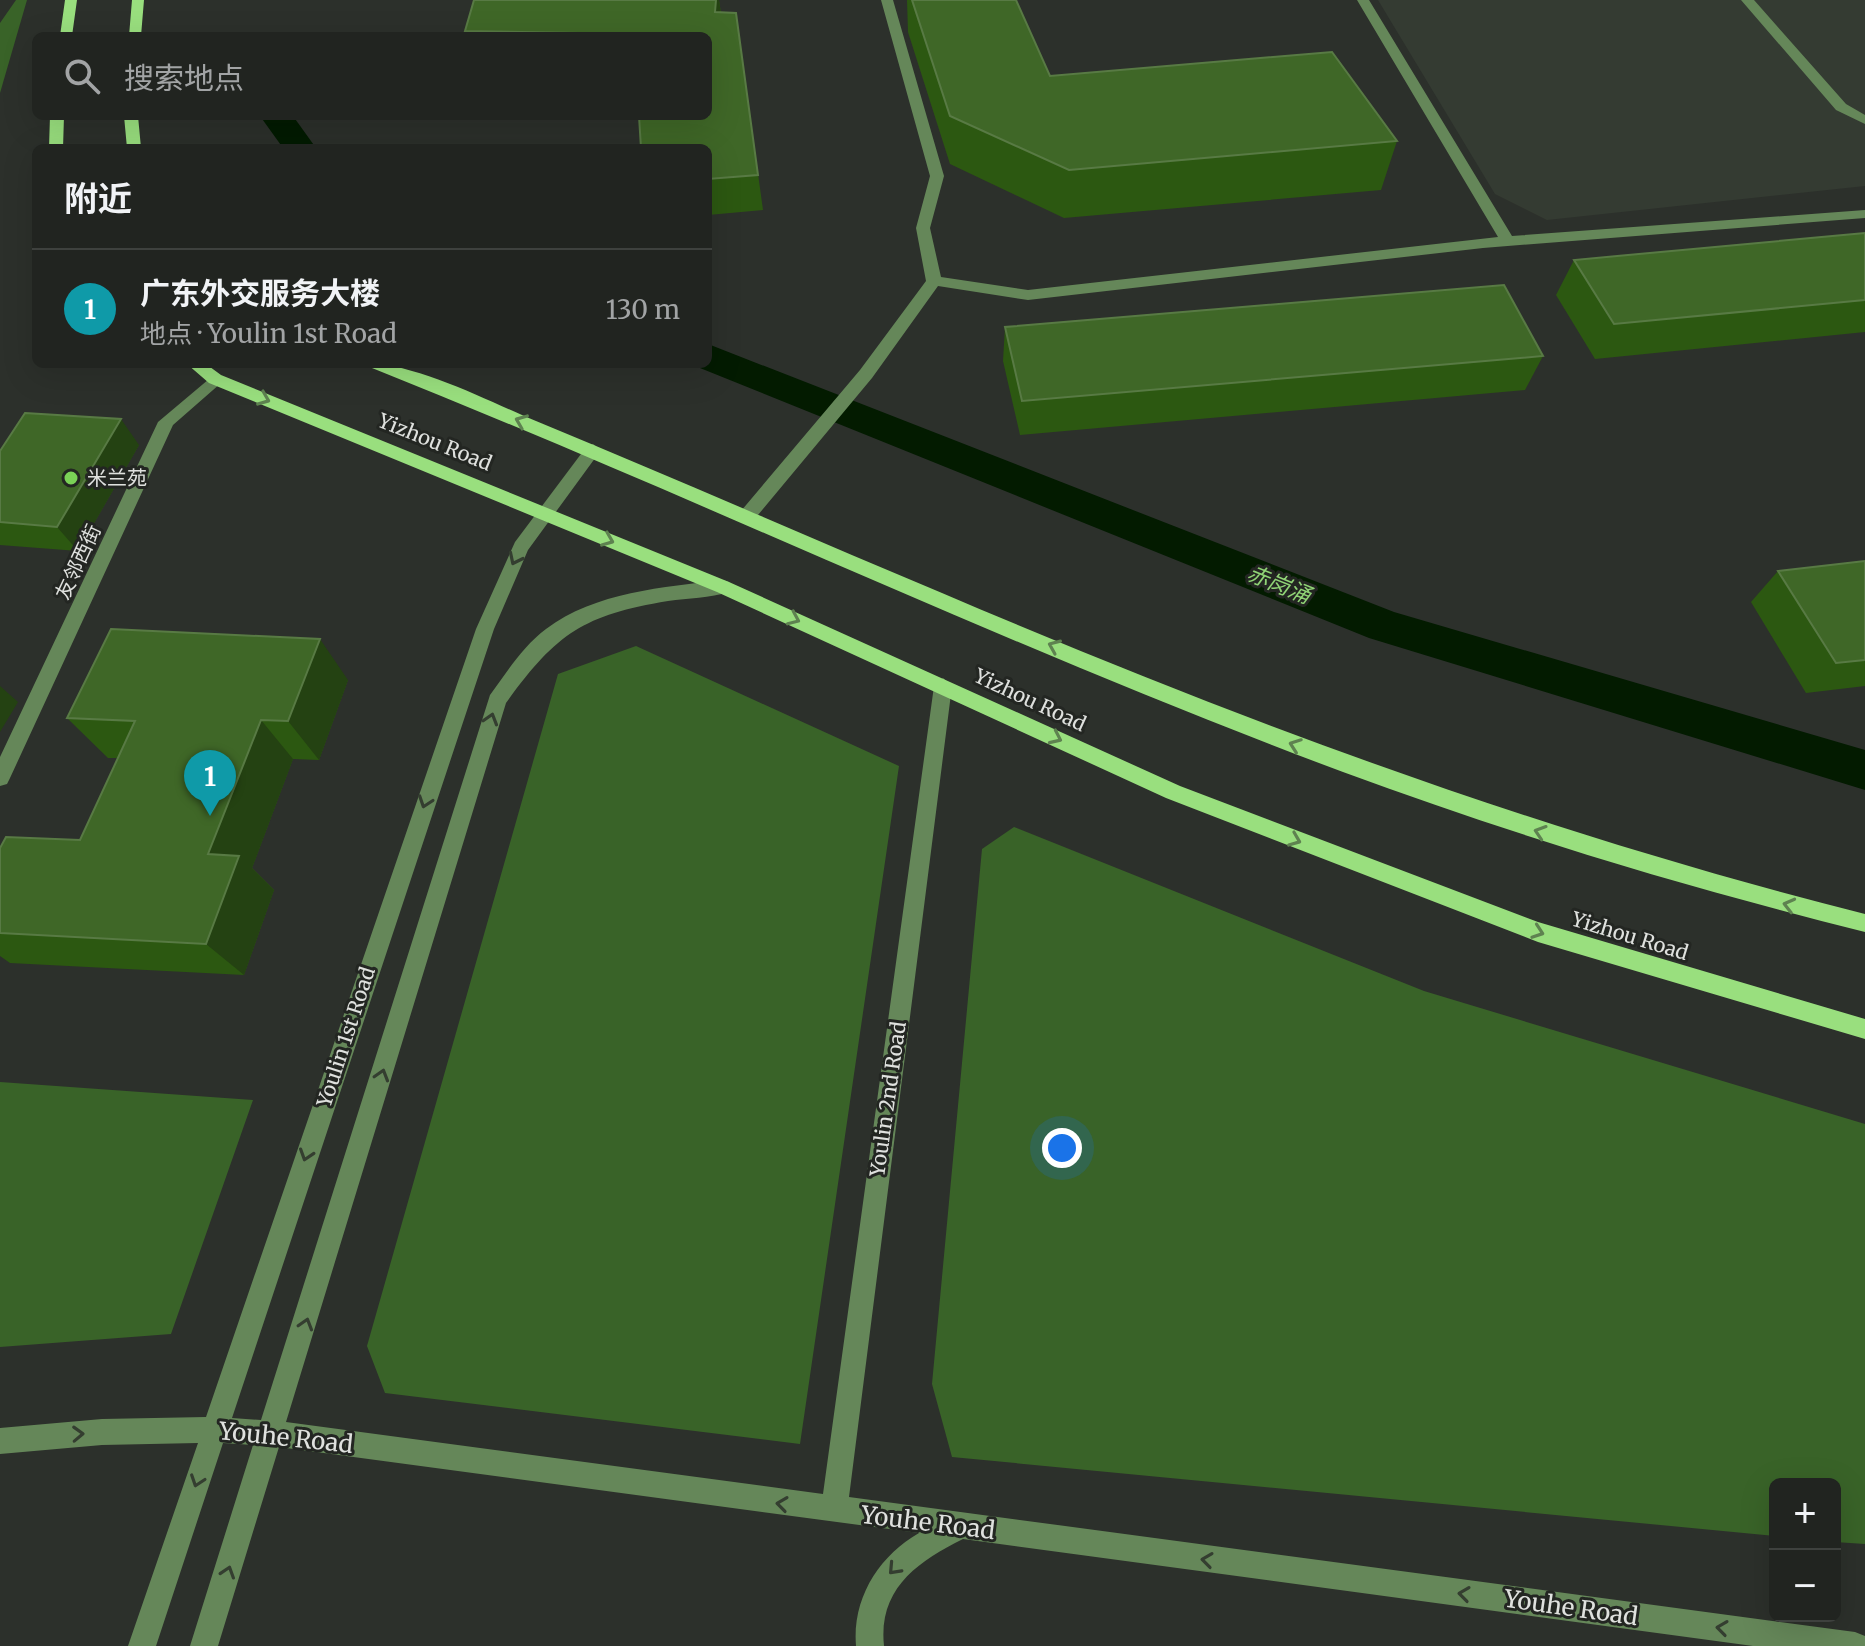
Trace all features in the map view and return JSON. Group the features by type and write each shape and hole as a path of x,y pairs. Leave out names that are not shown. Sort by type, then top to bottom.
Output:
{"main road":[{"path":"67,32 71,0"},
{"path":"135,32 138,0"},
{"path":"56,144 57,120"},
{"path":"131,120 134,144"},
{"name":"Yizhou Road","path":"200,368 215,379 723,587 1173,792 1408,885 1538,932 1865,1029"},
{"path":"388,368 593,450 1278,739 1540,832 1759,897 1865,923"}],"street":[{"path":"747,516 851,393 934,281 923,228 937,176 887,0"},
{"path":"1363,0 1508,241"},
{"path":"1747,0 1841,107 1865,120"},
{"path":"934,281 1028,295 1508,241 1865,214"},
{"name":"友邻西街","path":"0,778 166,422 215,379"},
{"name":"Youlin 1st Road","path":"142,1646 485,629 521,547 543,513 593,450"},
{"path":"204,1646 497,700 536,649 572,622 620,604 723,587"},
{"name":"Youlin 2nd Road","path":"834,1511 943,686"},
{"name":"Youhe Road","path":"0,1441 59,1434 215,1429 272,1433 1855,1646"},
{"path":"870,1646 868,1635 880,1585 910,1552 959,1527"}],"shaded area":[{"path":"1378,0 1865,0 1865,186 1547,220 1495,194"}],"green space":[{"path":"16,0 27,0 0,93 0,23"},
{"path":"636,646 899,766 800,1444 385,1393 367,1346 558,674"},
{"path":"1014,827 1424,991 1865,1124 1865,1544 1841,1542 1841,1478 1769,1478 1769,1535 952,1457 932,1384 982,849"},
{"path":"0,1082 253,1100 171,1334 0,1347"}],"building":[{"path":"474,0 716,0 715,12 736,13 758,175 712,179 712,144 641,144 639,120 712,120 712,32 465,31"},
{"path":"912,0 1016,0 1050,76 1332,52 1397,141 1069,170 950,116"},
{"path":"1865,233 1865,300 1614,324 1574,260"},
{"path":"1504,285 1543,356 1022,401 1005,327"},
{"path":"25,413 121,419 57,527 0,522 0,451"},
{"path":"1865,561 1865,660 1836,663 1778,571"},
{"path":"111,629 320,639 288,721 261,720 208,854 239,856 206,944 0,933 0,848 6,837 80,840 135,721 67,718"}],"waterway":[{"name":"赤岗涌","path":"279,120 297,144"},
{"name":"赤岗涌","path":"712,359 1384,626 1865,770"}],"place":[{"name":"米兰苑","path":"71,478"},
{"name":"广东外交服务大楼","path":"210,816"}]}
